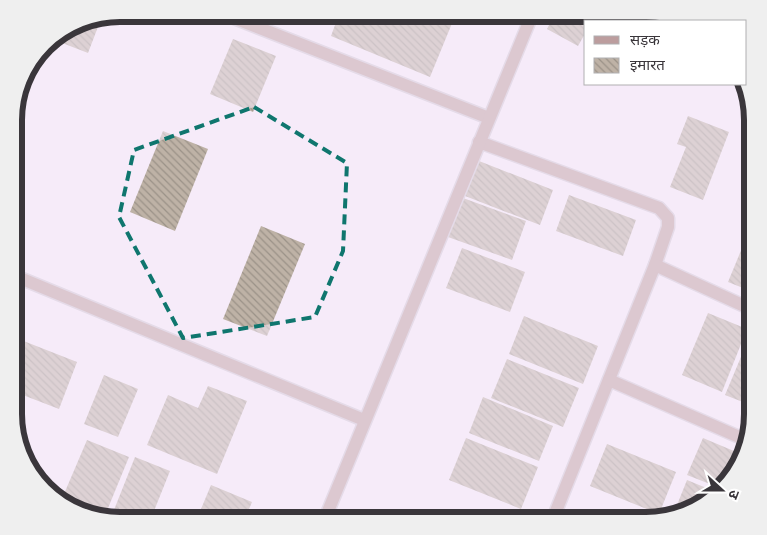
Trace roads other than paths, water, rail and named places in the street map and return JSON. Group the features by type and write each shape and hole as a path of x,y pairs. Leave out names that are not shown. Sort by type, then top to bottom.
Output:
{"street":[{"path":"245,22 489,118"},
{"path":"328,512 529,23"},
{"path":"479,142 659,208 668,218 668,227 655,265 556,512"},
{"path":"655,265 744,306"},
{"path":"23,279 364,420"},
{"path":"609,380 742,438"}]}
